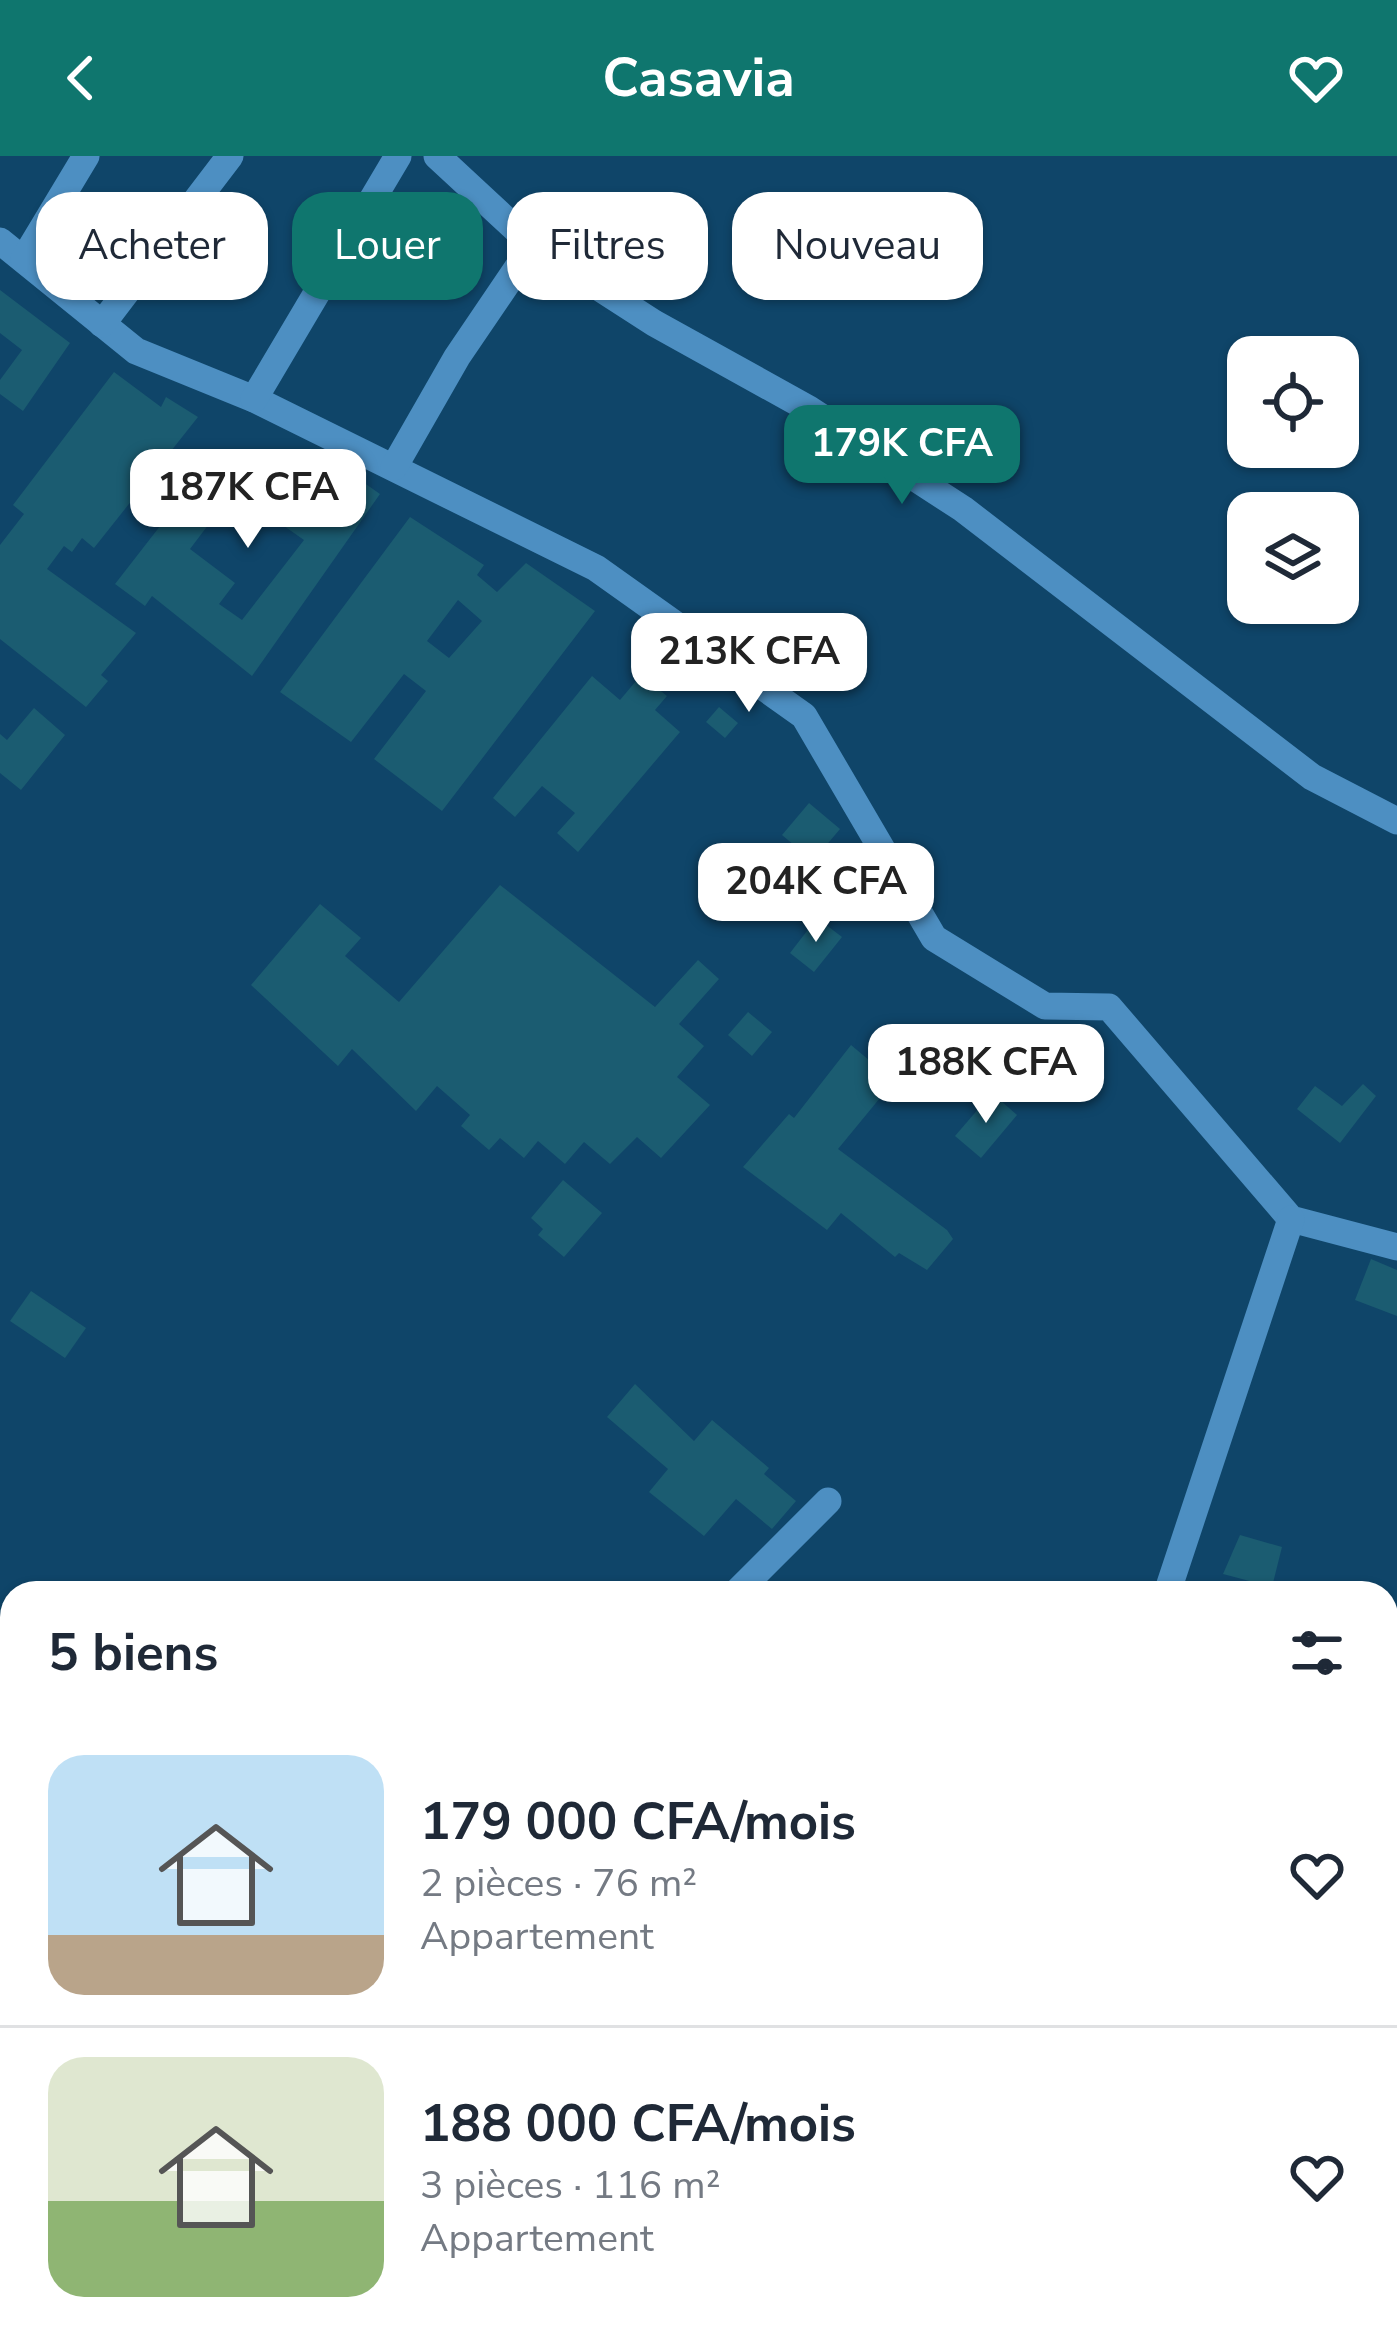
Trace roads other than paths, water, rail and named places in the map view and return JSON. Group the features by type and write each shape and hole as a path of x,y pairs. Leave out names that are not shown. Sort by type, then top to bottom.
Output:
{"street":[{"path":"24,259 86,156"},
{"path":"102,324 230,156"},
{"path":"254,399 398,156"},
{"path":"437,156 507,221"},
{"path":"0,241 136,351 254,399 596,568 804,716 934,938 1045,1006 1109,1007 1291,1219 1397,1247"},
{"path":"394,467 457,357 507,283"},
{"path":"618,300 809,410 963,509 1312,777 1397,820"},
{"path":"1171,1581 1291,1219"},
{"path":"748,1581 828,1501"}]}
